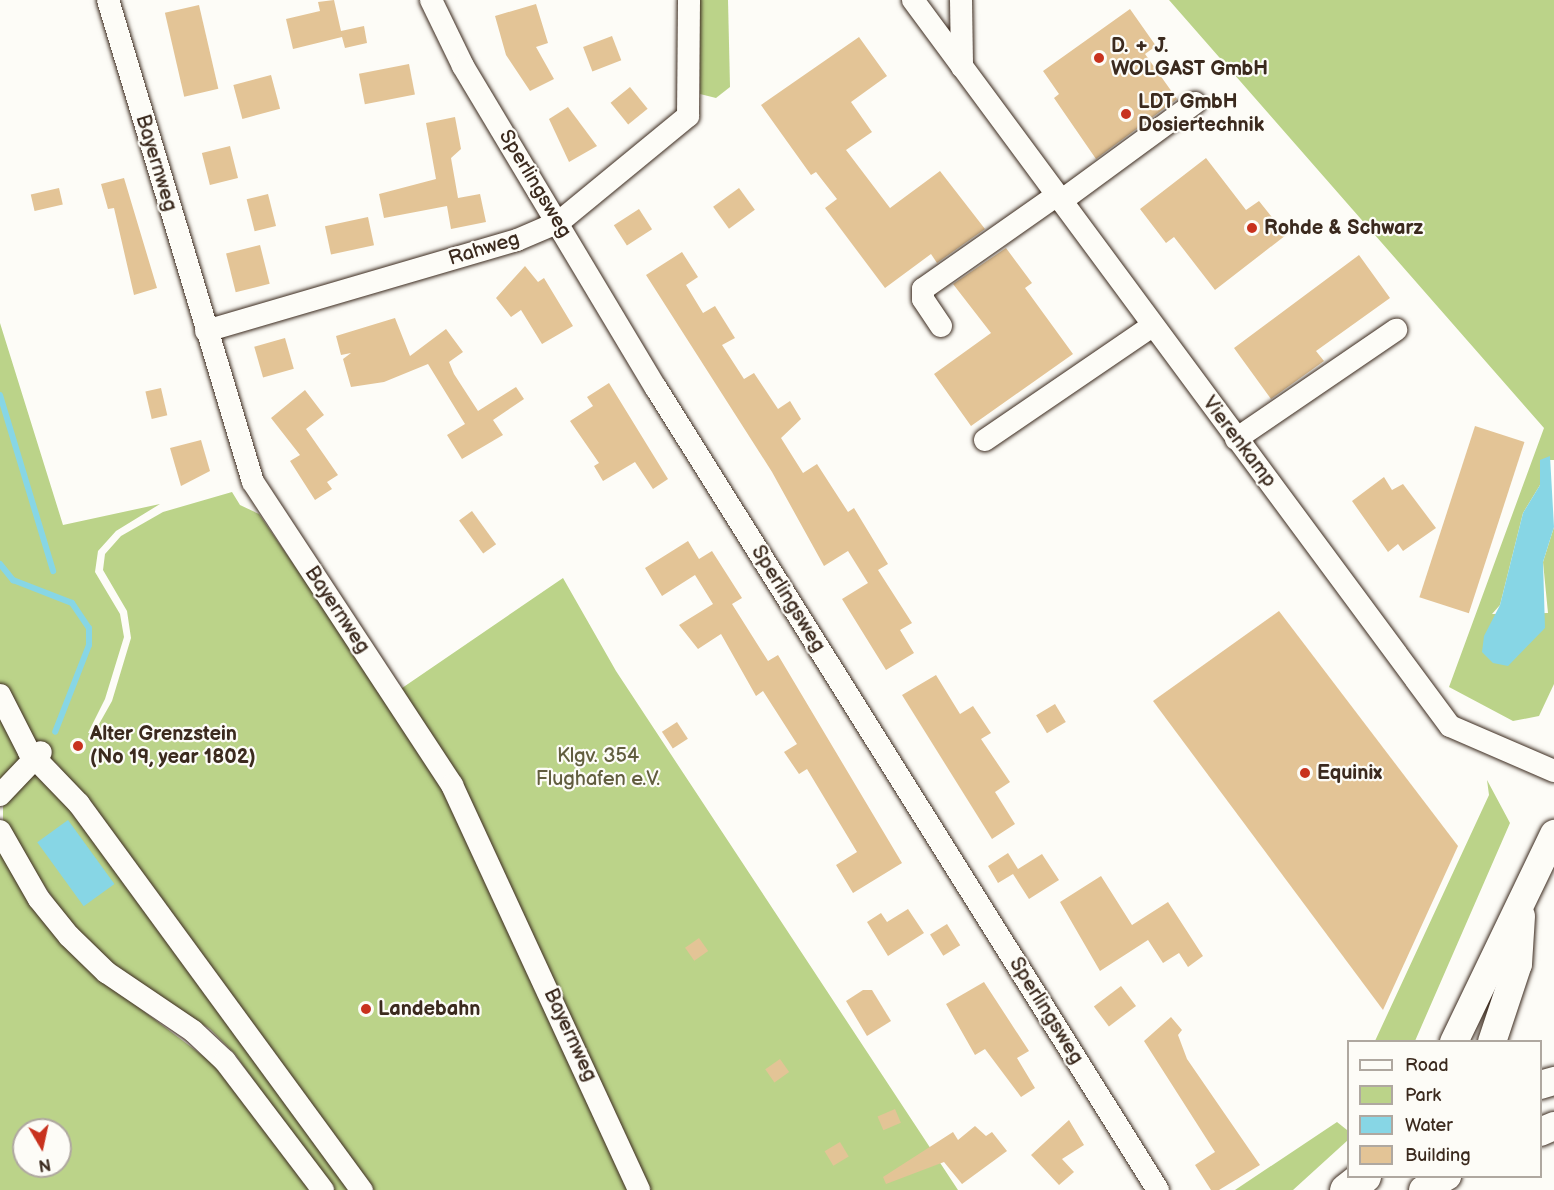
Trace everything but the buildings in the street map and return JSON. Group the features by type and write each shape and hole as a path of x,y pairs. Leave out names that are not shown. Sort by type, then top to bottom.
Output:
{"highway":[{"path":"1346,1190 1361,1178"}],"main road":[{"path":"1455,1040 1521,910 1554,834"},
{"path":"1495,1038 1518,964 1521,910"},
{"path":"1423,1190 1443,1178"}],"street":[{"name":"Bayernweg","path":"108,0 253,482 452,785 639,1190"},
{"name":"Sperlingsweg","path":"431,0 463,66 663,398 1158,1190"},
{"name":"Rahweg","path":"206,331 517,240 559,222 688,116 689,0"},
{"name":"Vierenkamp","path":"914,0 1152,326 1450,726 1554,771"},
{"path":"961,0 962,67"},
{"path":"941,326 923,299 923,289 1195,103"},
{"path":"985,440 1152,326"},
{"path":"1236,439 1396,330"},
{"path":"0,695 38,756 79,804 362,1190"},
{"path":"0,795 38,756"},
{"path":"0,831 39,899 69,936 106,972 193,1031 225,1061 323,1190"}],"green space":[{"path":"699,0 728,0 730,87 716,98 700,94"},
{"path":"1169,0 1554,0 1554,460 1540,460 1540,485 1523,513 1500,605 1492,614 1548,613 1543,562 1554,527 1554,684 1539,716 1513,721 1449,687 1544,428"},
{"name":"Klgv. 354 Flughafen e.V.","path":"0,323 63,525 160,504 116,531 98,551 95,572 120,614 124,637 105,699 88,733 94,733 112,701 131,638 127,611 103,570 105,554 121,536 163,512 232,492 240,505 259,514 386,699 563,578 616,671 958,1190 371,1190 58,765 33,747 0,686"},
{"path":"0,700 21,758 0,781"},
{"path":"36,766 359,1190 331,1190 235,1054 210,1029 110,964 75,932 3,823 3,806"},
{"path":"1487,780 1510,823 1415,1040 1375,1040 1489,795"},
{"path":"0,844 101,979 219,1068 302,1170 308,1190 0,1190"},
{"path":"1337,1122 1347,1130 1347,1141 1293,1190 1235,1190"}],"water":[{"path":"1550,456 1554,527 1543,562 1545,628 1508,666 1493,663 1482,652 1484,636 1500,605 1523,513 1540,485 1540,460"},
{"path":"68,820 114,884 84,906 37,842"}],"waterway":[{"path":"0,395 53,571"},
{"path":"0,564 13,580 72,603 89,628 89,645 55,732"}],"place":[{"name":"D. + J. WOLGAST GmbH","path":"1099,58"},
{"name":"LDT GmbH Dosiertechnik","path":"1126,114"},
{"name":"Rohde & Schwarz","path":"1252,228"},
{"name":"Alter Grenzstein (No 19, year 1802)","path":"78,746"},
{"name":"Equinix","path":"1305,773"},
{"name":"Landebahn","path":"366,1009"}]}
